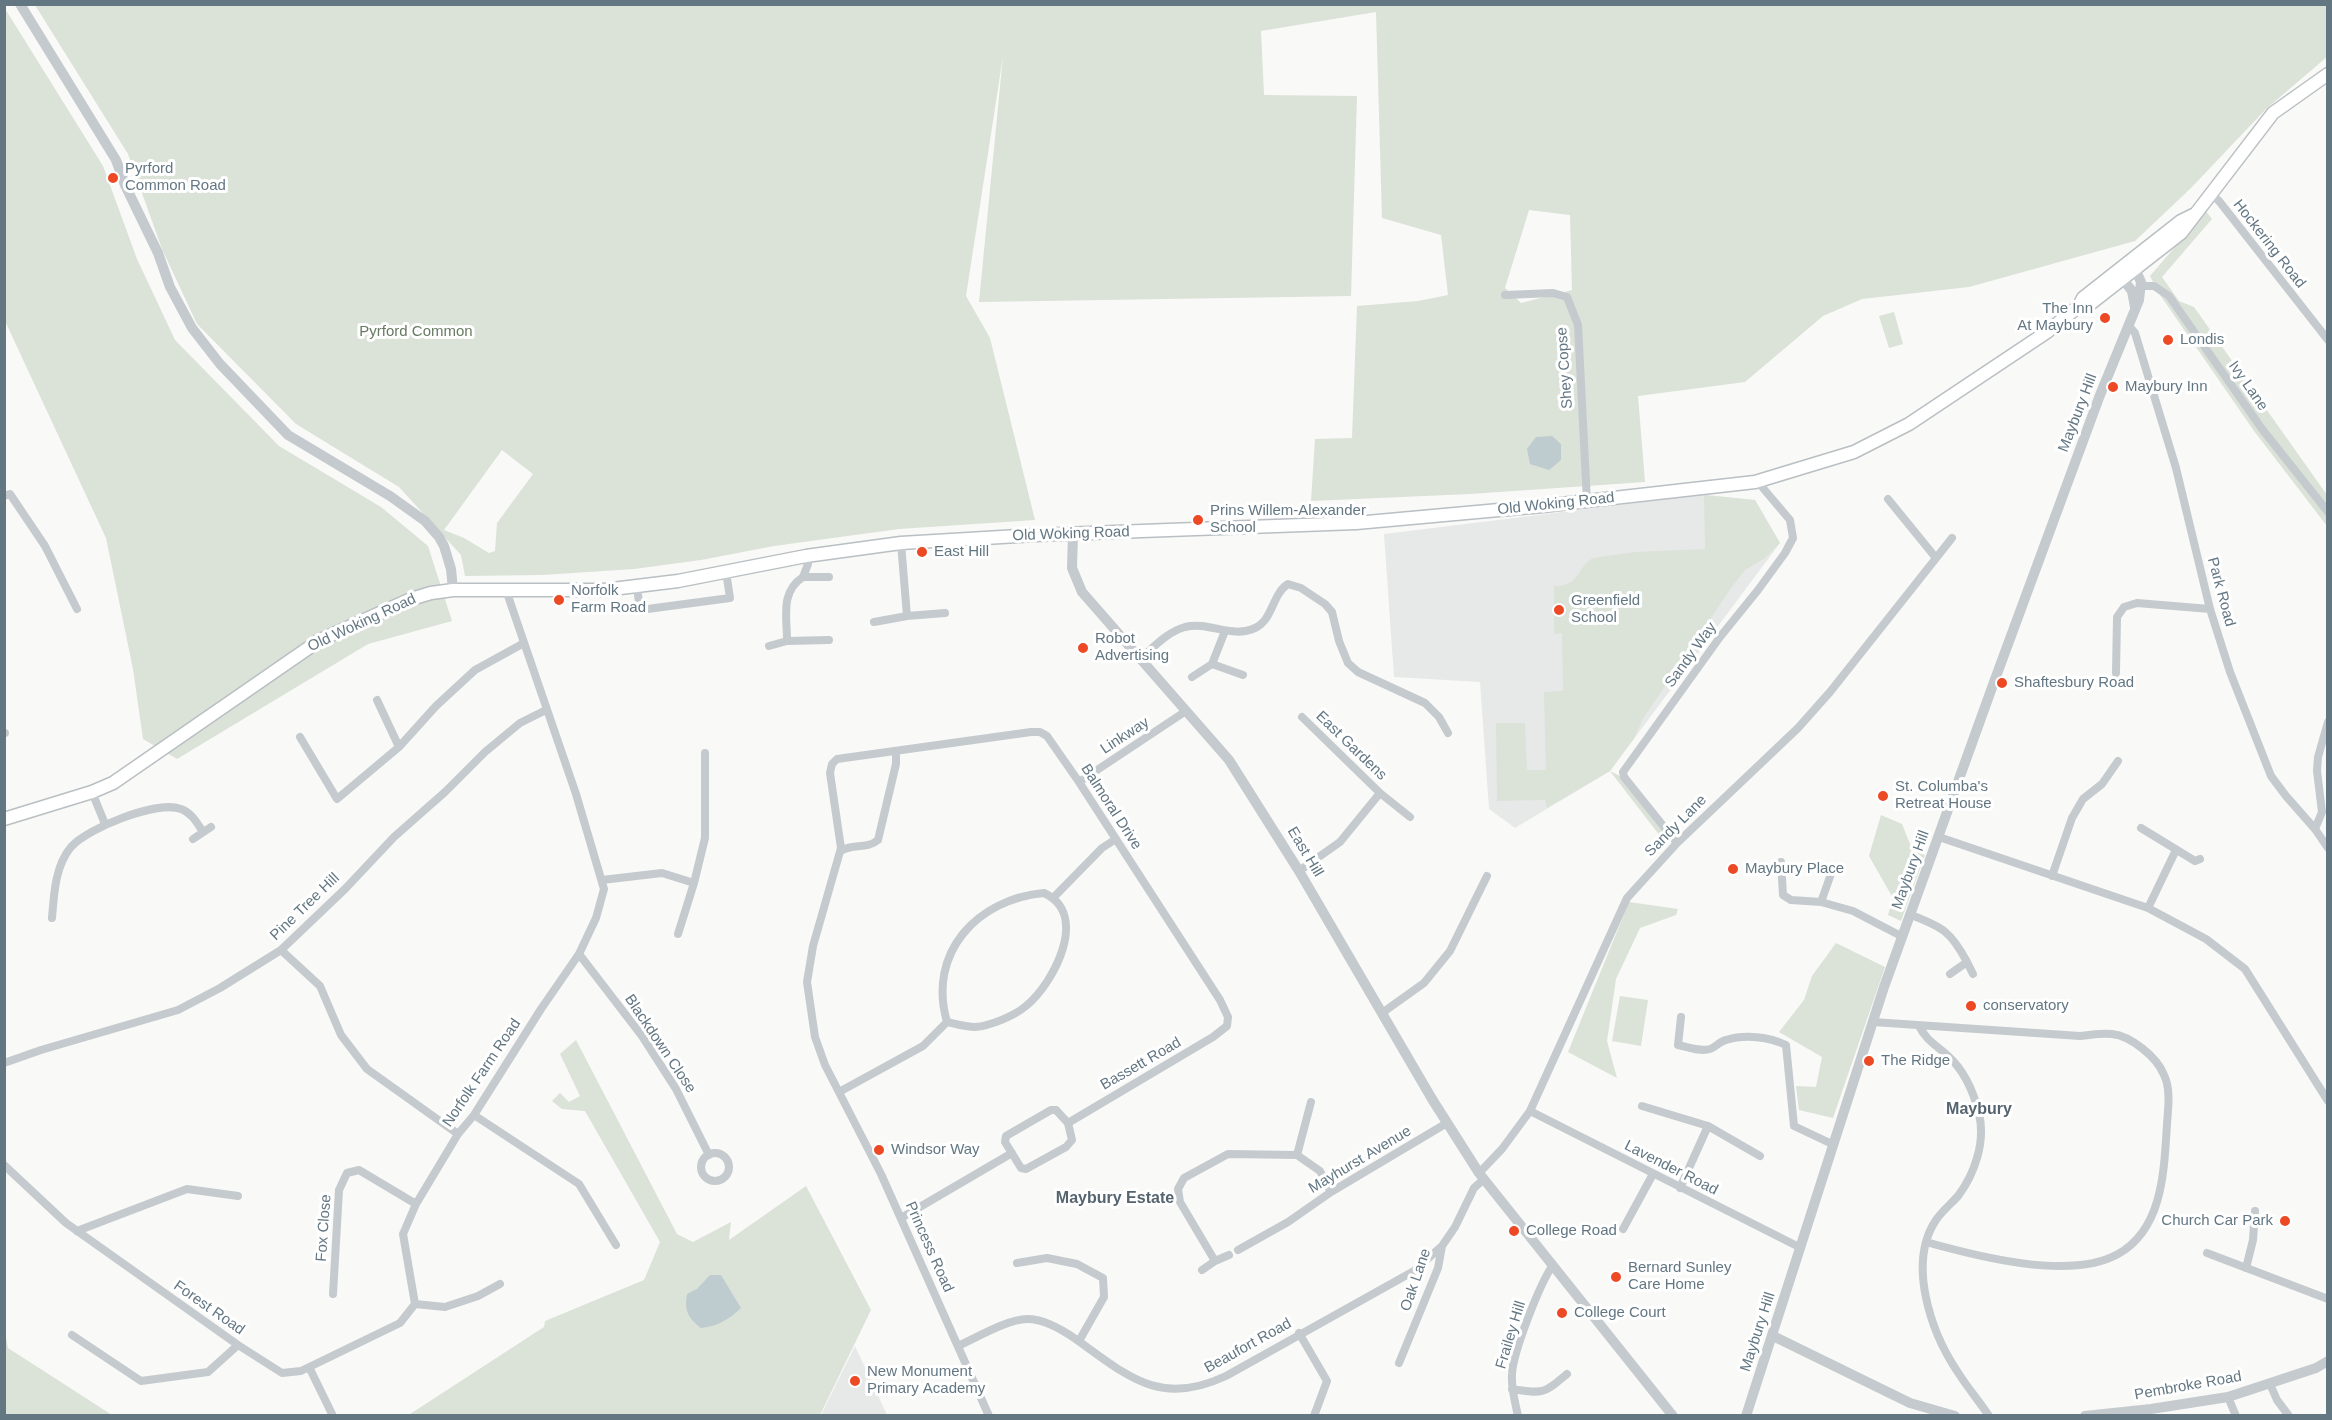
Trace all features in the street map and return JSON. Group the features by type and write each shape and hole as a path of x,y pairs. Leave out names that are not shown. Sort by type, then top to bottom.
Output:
{"main road":[{"name":"Old Woking Road","path":"4,819 92,792 130,772 320,640 411,599 431,593 453,590 578,591 637,587 806,556 901,543 1072,534 1356,524 1587,502 1757,481 1854,452 1910,424 2047,332 2079,306 2083,298 2181,232 2272,113 2328,74"}],"street":[{"path":"20,4 116,160 125,185 158,253 170,287 192,328 220,364 288,435 390,495 424,521 444,546 451,569 453,590"},
{"name":"Hockering Road","path":"2211,194 2219,201 2328,340"},
{"path":"2134,264 2142,286"},
{"path":"2120,275 2132,291 2135,307"},
{"name":"Maybury Hill","path":"1746,1416 1873,1022 1994,682 2100,395 2139,300 2142,286"},
{"name":"Ivy Lane","path":"2142,286 2154,286 2169,296 2262,429 2328,512"},
{"name":"Shey Copse","path":"1505,295 1553,293 1568,297 1578,325 1587,502"},
{"name":"Park Road","path":"2128,325 2135,333 2176,468 2210,609 2230,672 2271,776 2328,848"},
{"name":"Sandy Way","path":"1677,843 1624,777 1623,772 1720,637 1772,572 1793,538 1790,520 1757,481"},
{"path":"4,496 10,494 45,546 77,609"},
{"path":"1888,499 1936,558"},
{"name":"East Hill","path":"1072,534 1072,568 1082,592 1229,760 1299,872 1447,1124 1482,1176"},
{"name":"Sandy Lane","path":"1482,1176 1530,1112 1619,913 1638,884 1677,843 1798,728 1830,692 1952,538"},
{"path":"901,543 907,616"},
{"path":"787,641 787,595 793,584 803,577 808,564 806,556"},
{"path":"637,587 640,610 730,598 726,572"},
{"path":"803,577 829,577"},
{"path":"1140,659 1164,637 1187,626 1206,626 1238,633 1254,629 1266,617 1283,587 1288,584 1301,588 1325,604 1332,612 1339,641 1348,663 1358,672 1425,703 1439,717 1448,733"},
{"name":"Norfolk Farm Road","path":"415,1304 403,1234 416,1204 458,1134 474,1115 579,954 596,918 604,890 576,794 506,590"},
{"path":"2116,673 2117,617 2124,607 2137,603 2210,609"},
{"path":"874,622 907,616 945,613"},
{"path":"1192,677 1212,664 1224,631"},
{"path":"769,646 787,641 829,640"},
{"path":"300,737 337,799 399,747 435,706 475,670 524,643"},
{"path":"1212,664 1243,675"},
{"path":"377,700 399,747"},
{"name":"Pine Tree Hill","path":"4,1063 178,1010 220,988 281,950 345,889 394,837 445,792 485,752 520,723 546,710"},
{"name":"Linkway","path":"1079,782 1186,711"},
{"name":"East Gardens","path":"1302,717 1380,793 1410,817"},
{"path":"2315,829 2322,812 2317,771 2318,757 2328,722"},
{"name":"Balmoral Drive","path":"839,1092 825,1065 815,1036 807,982 813,946 840,851 840,832 830,772 832,764 837,759 1040,732 1047,736 1220,1000 1228,1017 1227,1026"},
{"path":"840,851 852,846 872,845 878,840 896,764 896,751"},
{"path":"678,934 705,838 705,753"},
{"path":"2052,876 2072,818 2083,799 2102,784 2118,761"},
{"path":"92,792 105,824"},
{"name":"East Gardens","path":"1299,872 1340,842 1380,793"},
{"path":"52,918 56,878 70,848 105,824 158,807 171,807 183,810 207,830 193,839"},
{"path":"2141,828 2195,861 2200,859"},
{"path":"1939,837 2148,908 2206,939 2245,969 2328,1101"},
{"path":"1054,897 1102,848 1116,839"},
{"path":"2148,908 2176,850"},
{"path":"1781,862 1783,894 1791,900 1821,902 1853,911 1903,937"},
{"path":"602,880 662,873 694,883"},
{"path":"1821,902 1831,874"},
{"path":"1382,1013 1424,983 1443,959 1487,876"},
{"path":"1044,892 1054,897 1062,909 1066,925 1062,956 1045,984 1026,1007 1000,1020 976,1027 947,1022 943,1006 942,979 951,950 971,924 992,908 1024,895 1044,892"},
{"path":"1911,915 1940,926 1950,935 1973,974"},
{"path":"281,950 320,986 341,1035 367,1069 458,1134"},
{"name":"Blackdown Close","path":"579,954 642,1036 676,1089 709,1155"},
{"path":"1950,974 1967,962"},
{"path":"1681,1017 1678,1045 1710,1049 1725,1040 1754,1038 1772,1038 1786,1045 1794,1126 1817,1139 1832,1144"},
{"path":"839,1092 923,1046 947,1022"},
{"path":"1873,1022 2080,1036 2113,1034 2129,1040 2156,1060 2165,1076 2168,1101 2165,1160 2155,1207 2138,1240 2116,1255 2087,1263 2053,1267 1979,1257 1926,1242"},
{"name":"Bassett Road","path":"1068,1124 1213,1037 1227,1026"},
{"path":"1919,1026 1925,1038 1948,1056 1971,1088 1980,1118 1979,1147 1972,1176 1936,1220 1926,1242 1922,1264 1930,1318 1956,1370 1989,1416"},
{"name":"Princess Road","path":"839,1092 902,1218 989,1416"},
{"path":"1297,1155 1311,1102"},
{"path":"1642,1106 1708,1126 1760,1156"},
{"path":"1051,1110 1056,1110 1068,1124 1072,1140 1066,1147 1026,1169 1020,1167 1005,1142 1006,1136 1051,1110"},
{"name":"Lavender Road","path":"1530,1112 1801,1248"},
{"path":"474,1115 579,1184 616,1245"},
{"name":"Mayhurst Avenue","path":"1238,1250 1288,1222 1331,1192 1447,1124"},
{"path":"1680,1188 1708,1126"},
{"path":"902,1218 1012,1154"},
{"path":"1215,1261 1180,1202 1178,1189 1184,1178 1228,1154 1297,1155 1320,1170 1331,1192"},
{"name":"Forest Road","path":"4,1165 77,1231 238,1345 282,1373 301,1371 400,1323 415,1304"},
{"name":"Fox Close","path":"333,1294 339,1190 347,1173 359,1170 416,1204"},
{"path":"1623,1230 1653,1174"},
{"path":"1482,1176 1673,1416"},
{"name":"Oak Lane","path":"1399,1363 1437,1268 1442,1246 1455,1227 1482,1176"},
{"path":"77,1231 187,1189 238,1197"},
{"path":"2246,1268 2253,1240 2255,1211"},
{"name":"Beaufort Road","path":"958,1346 1026,1319 1064,1331 1126,1375 1149,1386 1188,1389 1207,1385 1226,1376 1299,1333 1414,1271 1442,1246"},
{"path":"2207,1253 2328,1299"},
{"path":"1202,1270 1229,1255"},
{"path":"1017,1263 1047,1258 1077,1264 1103,1278 1104,1298 1078,1341"},
{"name":"Frailey Hill","path":"1518,1416 1512,1389 1512,1372 1542,1282 1553,1266"},
{"path":"415,1304 445,1307 478,1296 500,1284"},
{"path":"1299,1333 1328,1381 1314,1416"},
{"path":"72,1335 141,1381 208,1372 238,1345"},
{"path":"1773,1336 1910,1404 1955,1416"},
{"name":"Pembroke Road","path":"2085,1416 2228,1397 2316,1368 2328,1361"},
{"path":"309,1367 333,1416"},
{"path":"1512,1389 1539,1393 1567,1374"},
{"path":"2270,1384 2280,1406 2289,1416"},
{"path":"2228,1397 2236,1416"}],"shaded area":[{"path":"1552,436 1561,444 1561,460 1549,470 1530,464 1527,449 1536,437"},
{"name":"Greenfield School","path":"1697,494 1755,500 1780,543 1610,771 1515,828 1489,809 1480,682 1394,677 1384,534"},
{"path":"710,1275 721,1275 741,1308 722,1322 701,1328 688,1313 687,1294 697,1289"},
{"name":"New Monument Primary Academy","path":"855,1346 887,1415 821,1415"}],"green space":[{"name":"Pyrford Common","path":"2327,4 2328,56 2266,109 2191,188 2135,241 1969,287 1862,299 1823,316 1745,382 1638,396 1645,482 1470,494 1311,501 1315,439 1352,438 1357,306 1418,301 1448,295 1441,235 1382,218 1376,12 1261,31 1264,95 1357,96 1351,296 979,302 1003,56 966,296 990,338 1035,520 899,529 774,546 701,560 634,569 542,575 465,576 461,555 399,487 296,424 197,324 162,249 128,154 35,5","holes":["1529,210 1570,215 1572,290 1521,303 1505,288","502,450 533,474 497,523 495,551 489,553 464,538 444,530"]},
{"path":"4,7 103,166 137,259 175,340 279,446 381,507 428,546 452,621 368,644 177,759 143,739 133,669 106,538 5,321"},
{"path":"2206,211 2212,219 2162,277 2179,301 2194,307 2327,495 2327,526 2254,431 2158,292 2150,276"},
{"path":"1894,312 1903,344 1889,348 1879,316"},
{"path":"1704,495 1755,500 1780,543 1765,558 1745,570 1731,588 1642,720 1635,737 1610,771 1547,808 1545,800 1497,801 1496,723 1525,723 1527,770 1546,770 1544,692 1563,691 1562,633 1554,634 1554,586 1569,583 1593,558 1636,552 1705,549"},
{"path":"1610,771 1620,776 1668,837 1667,845"},
{"path":"1881,815 1902,824 1910,844 1925,855 1901,921 1888,915 1893,898 1869,856"},
{"path":"1629,902 1678,909 1676,915 1640,928 1616,979 1607,1041 1617,1078 1568,1052"},
{"path":"1836,943 1885,967 1833,1118 1799,1110 1796,1086 1816,1087 1822,1057 1779,1032 1804,1000 1812,976"},
{"path":"1620,996 1648,1000 1641,1046 1612,1041"},
{"path":"576,1040 677,1234 693,1242 731,1222 729,1240 806,1186 871,1310 820,1415 407,1416 544,1327 545,1321 644,1280 660,1242 585,1111 562,1109 552,1101 560,1093 569,1102 580,1096 560,1054"},
{"path":"5,1332 8,1348 112,1415 5,1415"}],"place":[{"name":"Pyrford Common Road","path":"113,178"},
{"name":"The Inn At Maybury","path":"2105,318"},
{"name":"Londis","path":"2168,340"},
{"name":"Maybury Inn","path":"2113,387"},
{"name":"Prins Willem-Alexander School","path":"1198,520"},
{"name":"East Hill","path":"922,552"},
{"name":"Norfolk Farm Road","path":"559,600"},
{"name":"Greenfield School","path":"1559,610"},
{"name":"Robot Advertising","path":"1083,648"},
{"name":"Shaftesbury Road","path":"2002,683"},
{"name":"St. Columba's Retreat House","path":"1883,796"},
{"name":"Maybury Place","path":"1733,869"},
{"name":"conservatory","path":"1971,1006"},
{"name":"The Ridge","path":"1869,1061"},
{"name":"Windsor Way","path":"879,1150"},
{"name":"Church Car Park","path":"2285,1221"},
{"name":"College Road","path":"1514,1231"},
{"name":"Bernard Sunley Care Home","path":"1616,1277"},
{"name":"College Court","path":"1562,1313"},
{"name":"New Monument Primary Academy","path":"855,1381"}],"district":[{"name":"Maybury","path":"1979,1110"},
{"name":"Maybury Estate","path":"1115,1199"}]}
